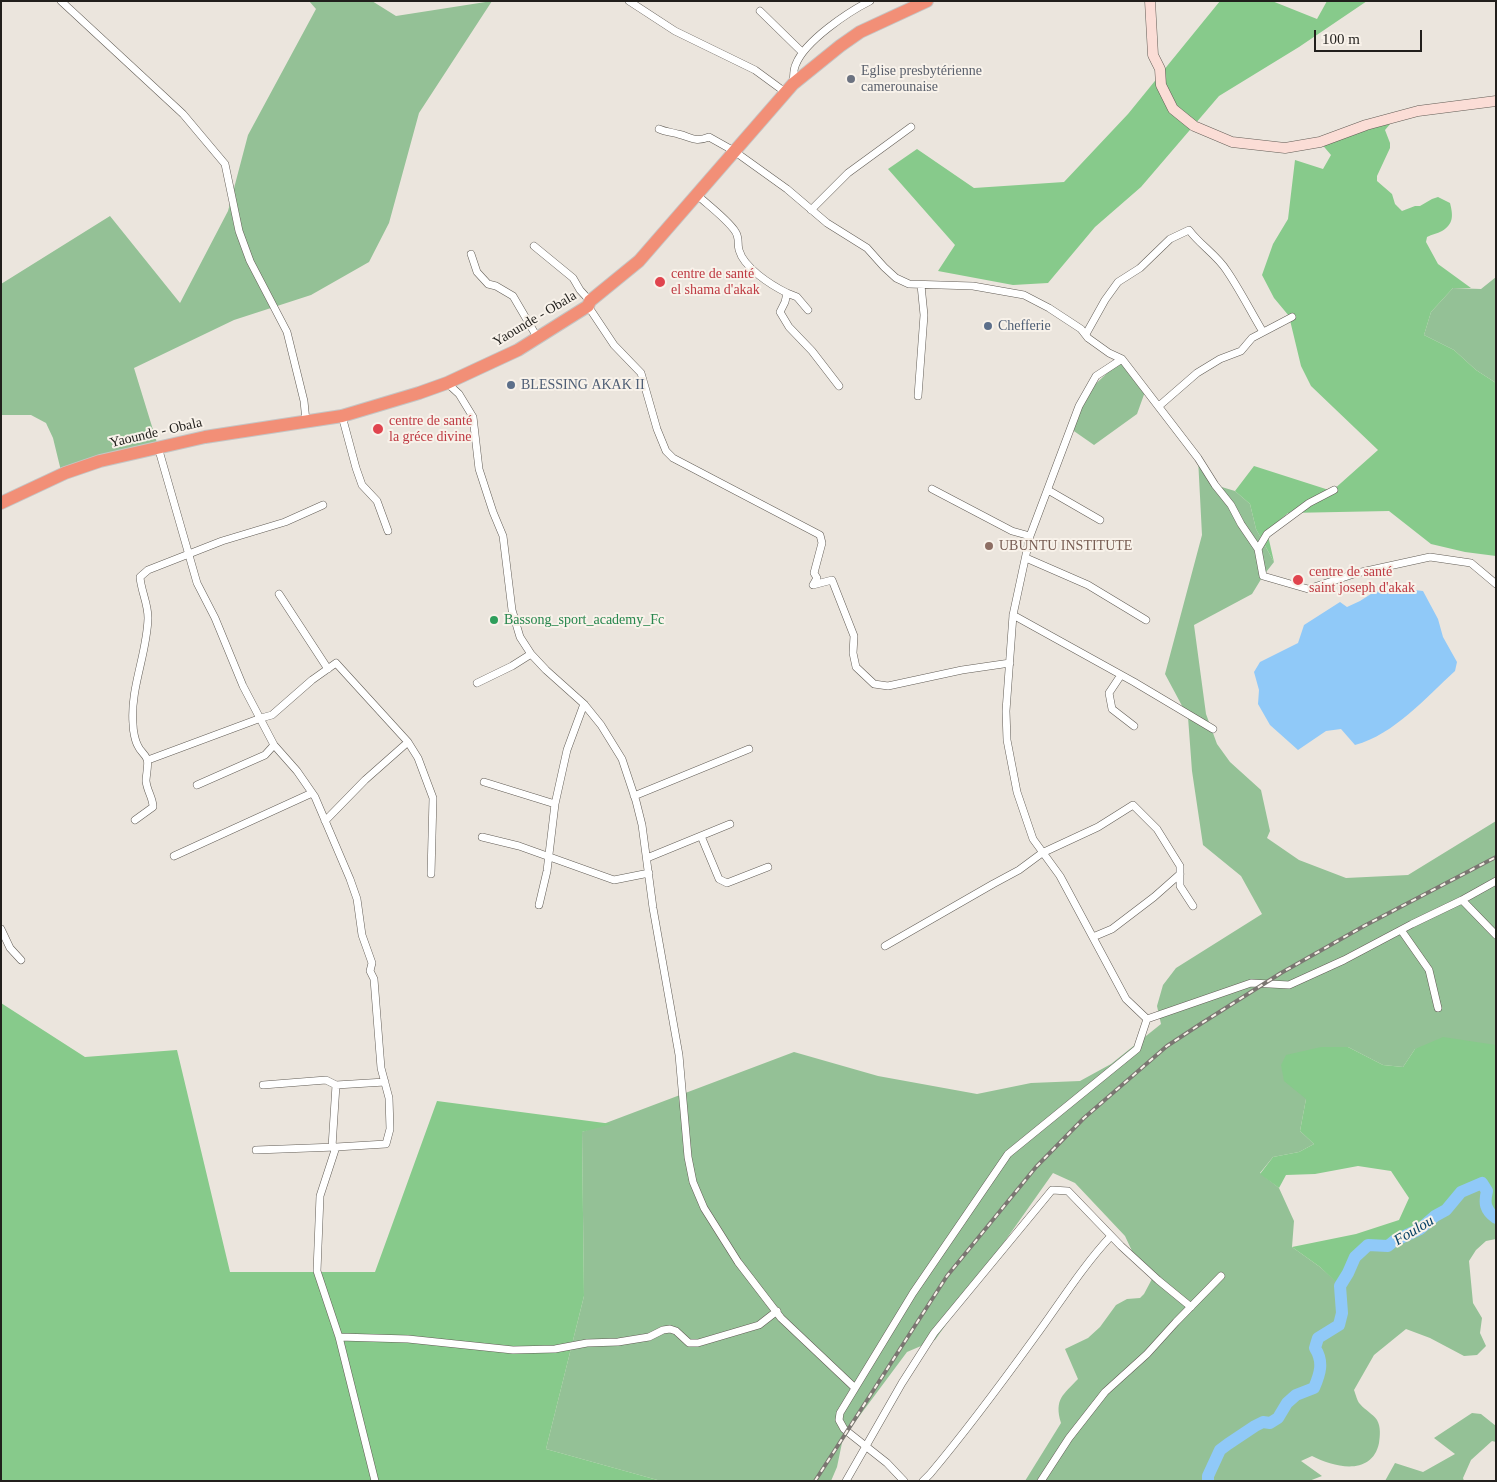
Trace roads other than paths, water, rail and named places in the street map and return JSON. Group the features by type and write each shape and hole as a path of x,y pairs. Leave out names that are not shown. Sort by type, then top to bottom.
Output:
{"highway":[{"name":"Yaounde - Obala","path":"1,503 66,473 100,461 158,446 205,436 342,416 447,383 518,350 589,303 639,261 789,88 860,32 927,1"}],"street":[{"path":"61,1 184,114 225,164 239,231 250,262 287,332 304,401 306,421"},
{"path":"629,1 675,31 789,88 795,65 802,52 838,20 869,2"},
{"path":"1150,1 1153,55 1160,69 1161,86 1173,109 1194,126 1232,142 1285,148 1320,142 1366,125 1418,112 1496,101"},
{"path":"760,11 802,52"},
{"path":"811,210 848,173 911,126"},
{"path":"659,129 667,133 679,134 691,140 701,140 709,137 734,150 827,223 867,248 896,278 910,284 973,286 1024,295 1049,308 1081,329 1109,354 1122,359 1231,504 1241,524 1258,549 1263,576 1308,589 1357,574 1430,557 1470,563 1496,584"},
{"path":"696,194 736,232 740,240 739,249 746,262 768,283 797,297 808,310"},
{"path":"1086,334 1105,300 1118,282 1140,268 1170,239 1189,230 1196,240 1210,251 1226,270 1263,332"},
{"path":"534,246 574,278 614,345 641,373 657,429 666,451 673,458 820,534 822,543 814,573 817,578 813,586 832,580 854,636 853,653 856,667 874,684 888,686 1010,662"},
{"path":"471,254 477,272 488,284 496,286 513,296 537,337"},
{"path":"918,396 924,315 921,285"},
{"path":"787,293 786,302 780,312 789,327 812,351 839,386"},
{"path":"1159,406 1197,374 1220,359 1241,351 1252,338 1292,317"},
{"path":"1122,359 1096,376 1079,406 1030,536 1013,615 1006,711 1008,740 1017,792 1033,839 1060,876 1126,999 1147,1020"},
{"path":"447,383 459,394 473,417 479,469 492,512 503,536 512,610 520,637 530,654 584,704 602,725 622,759 634,796 642,826 679,1055 688,1157 693,1182 704,1208 738,1262 776,1311 820,1356 855,1388"},
{"path":"342,416 362,485 376,501 388,531"},
{"path":"158,446 197,583 215,618 244,686 274,745 312,793 357,899 362,935 372,963 370,971 374,979 381,1068 389,1098 390,1129 386,1144 256,1150"},
{"path":"932,489 962,503 1012,531 1030,536"},
{"path":"1048,490 1100,520"},
{"path":"1258,549 1267,534 1309,503 1334,490"},
{"path":"135,820 153,807 146,783 148,760 137,746 133,724 135,688 148,619 147,601 141,587 140,577 148,570 222,541 285,522 323,505"},
{"path":"1026,558 1088,585 1146,620"},
{"path":"278,594 328,669"},
{"path":"1013,615 1213,729"},
{"path":"477,683 512,666 530,654"},
{"path":"148,760 261,718 272,716 312,680 336,663 408,742 418,758 433,798 431,874"},
{"path":"1121,675 1109,693 1112,709 1134,726"},
{"path":"538,905 548,858 555,804 567,750 584,704"},
{"path":"325,822 365,780 408,742"},
{"path":"197,785 265,755 274,745"},
{"path":"634,796 749,749"},
{"path":"484,782 555,804"},
{"path":"174,856 312,793"},
{"path":"885,946 1019,870 1042,853 1098,827 1133,805 1157,830 1180,866 1180,886 1193,906"},
{"path":"646,858 730,824"},
{"path":"482,836 519,846 548,858 614,880 649,873"},
{"path":"701,836 719,879 727,884 768,867"},
{"path":"1093,937 1112,929 1154,897 1180,874"},
{"path":"1147,1020 1251,983 1289,985 1344,960 1462,900 1496,880"},
{"path":"1462,900 1496,936"},
{"path":"1,929 10,948 21,960"},
{"path":"1401,930 1429,970 1438,1008"},
{"path":"903,1481 887,1463 844,1429 839,1420 840,1413 914,1293 1008,1154 1137,1049 1147,1020"},
{"path":"263,1085 326,1080 336,1085 384,1082"},
{"path":"336,1085 334,1147 320,1196 317,1271 339,1337 375,1481"},
{"path":"846,1481 902,1383 934,1333 1052,1190 1068,1191 1111,1236 1158,1280 1191,1307"},
{"path":"923,1481 970,1426 1074,1281 1111,1236"},
{"path":"1041,1481 1069,1438 1105,1392 1147,1354 1221,1276"},
{"path":"339,1337 408,1339 513,1350 555,1349 588,1343 618,1342 649,1336 670,1329 676,1331 689,1343 698,1343 759,1325 776,1311"}],"water":[{"path":"1397,588 1423,591 1438,619 1443,637 1457,662 1455,671 1409,714 1370,740 1355,745 1341,729 1326,731 1298,750 1270,725 1258,704 1259,690 1254,672 1260,662 1298,643 1304,625 1340,602 1347,607 1374,592"}],"waterway":[{"name":"Foulou","path":"1208,1481 1208,1476 1220,1450 1255,1426 1263,1422 1270,1423 1278,1418 1287,1403 1296,1395 1314,1388 1320,1368 1318,1353 1315,1348 1318,1338 1339,1325 1342,1313 1340,1286 1355,1257 1368,1245 1388,1246 1394,1241 1420,1229 1435,1216 1446,1210 1461,1192 1482,1183 1487,1191 1486,1206 1496,1218"}],"railway":[{"path":"815,1481 947,1276 1036,1167 1084,1118 1167,1046 1202,1023 1281,973 1364,926 1496,857"}],"place":[{"name":"Eglise presbytérienne camerounaise","path":"851,79"},
{"name":"centre de santé el shama d'akak","path":"660,282"},
{"name":"Chefferie","path":"988,326"},
{"name":"BLESSING AKAK II","path":"511,385"},
{"name":"centre de santé la gréce divine","path":"378,429"},
{"name":"UBUNTU INSTITUTE","path":"989,546"},
{"name":"centre de santé saint joseph d'akak","path":"1298,580"},
{"name":"Bassong_sport_academy_Fc","path":"494,620"}]}
